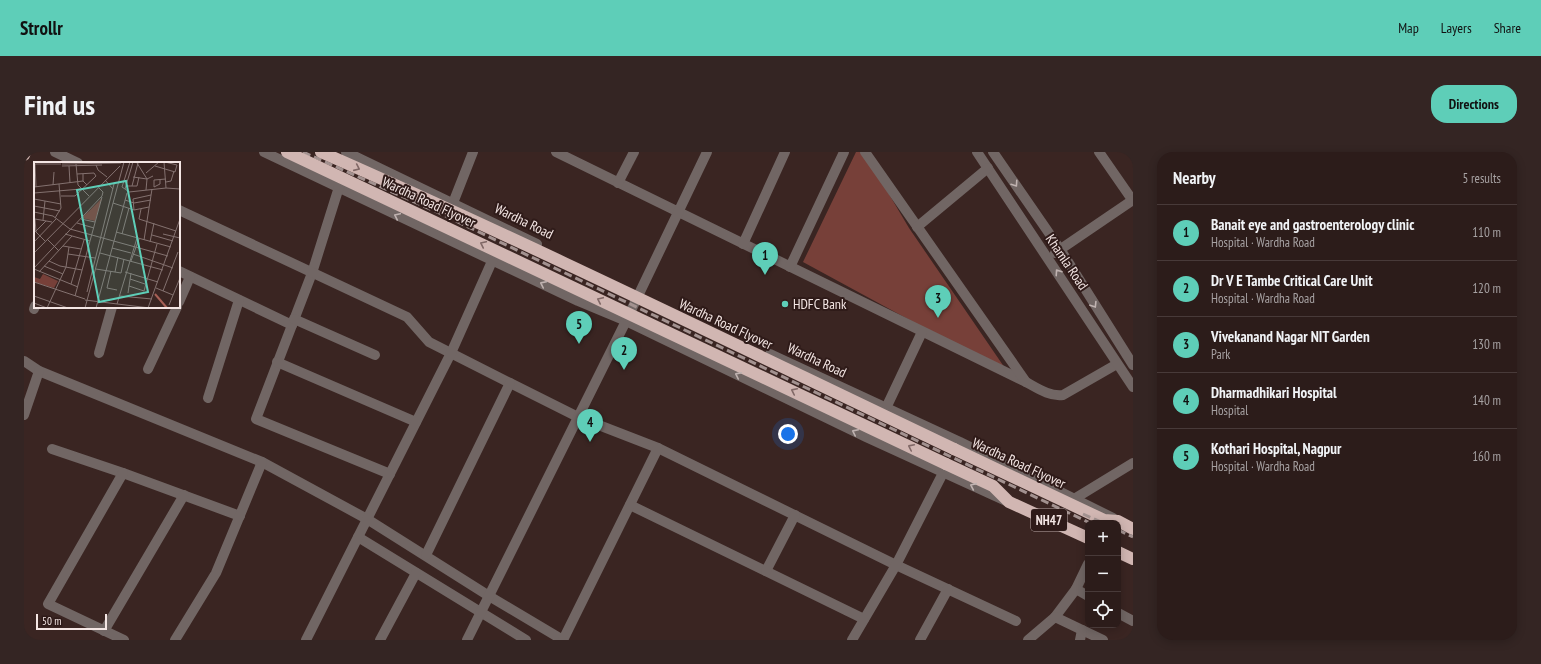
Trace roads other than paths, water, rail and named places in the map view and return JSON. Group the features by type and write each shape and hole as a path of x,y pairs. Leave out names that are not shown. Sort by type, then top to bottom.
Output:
{"highway":[{"name":"Wardha Road Flyover","path":"288,152 993,486 1009,502"},
{"name":"Wardha Road Flyover","path":"322,152 564,263 1104,520"},
{"name":"NH47","path":"1009,502 1085,537"},
{"name":"Wardha Road","path":"1121,523 1133,529"},
{"path":"1121,553 1133,559"}],"street":[{"path":"55,152 76,162"},
{"name":"NH47","path":"264,152 432,232 626,321 943,473 1009,502"},
{"name":"Wardha Road","path":"346,152 990,457 1116,520"},
{"path":"453,203 473,152"},
{"path":"556,152 1050,394 1056,396 1063,395 1117,364"},
{"path":"618,183 634,152"},
{"path":"467,640 626,321 707,152"},
{"path":"743,244 785,152"},
{"path":"790,267 844,152"},
{"path":"865,152 1026,382"},
{"name":"Khamla Road","path":"977,152 1133,388"},
{"name":"Khamla Road","path":"993,152 1060,249 1133,365"},
{"path":"1048,258 1133,200 1098,152"},
{"path":"917,227 988,168"},
{"path":"339,188 312,273 256,419 390,474"},
{"path":"180,210 407,317 429,342 578,417 658,448 896,565 1016,621"},
{"path":"306,640 451,353 492,259"},
{"path":"180,272 239,300 374,355"},
{"path":"180,300 190,277"},
{"path":"208,398 239,300"},
{"path":"99,353 110,308"},
{"path":"148,369 177,308"},
{"path":"886,408 922,332"},
{"path":"24,361 39,371 262,462 426,555 488,597 563,640 658,448"},
{"path":"277,362 416,422"},
{"path":"24,415 39,371"},
{"path":"426,555 510,383"},
{"path":"52,449 123,473 240,516"},
{"path":"175,640 216,573 262,462"},
{"path":"1074,499 1133,463"},
{"path":"123,473 48,604 124,640"},
{"path":"852,640 896,565 943,473"},
{"path":"104,631 184,495"},
{"path":"630,505 864,619"},
{"path":"766,571 795,516"},
{"path":"359,536 416,573 482,611 526,640"},
{"path":"1028,640 1055,617 1076,589 1085,570"},
{"path":"380,640 416,573"},
{"path":"920,640 948,589"},
{"path":"1076,589 1085,594"},
{"path":"1121,615 1133,621"},
{"path":"1055,617 1081,635 1103,640"}],"railway":[{"path":"303,152 439,213 1085,521"},
{"path":"318,152 371,176"},
{"path":"1083,514 1096,520"},
{"path":"1121,531 1133,537"}],"place":[{"name":"Banait eye and gastroenterology clinic","path":"765,275"},
{"name":"HDFC Bank","path":"785,304"},
{"name":"Vivekanand Nagar NIT Garden","path":"938,318"},
{"name":"Kothari Hospital, Nagpur","path":"579,344"},
{"name":"Dr V E Tambe Critical Care Unit","path":"624,370"},
{"name":"Dharmadhikari Hospital","path":"590,442"}]}
